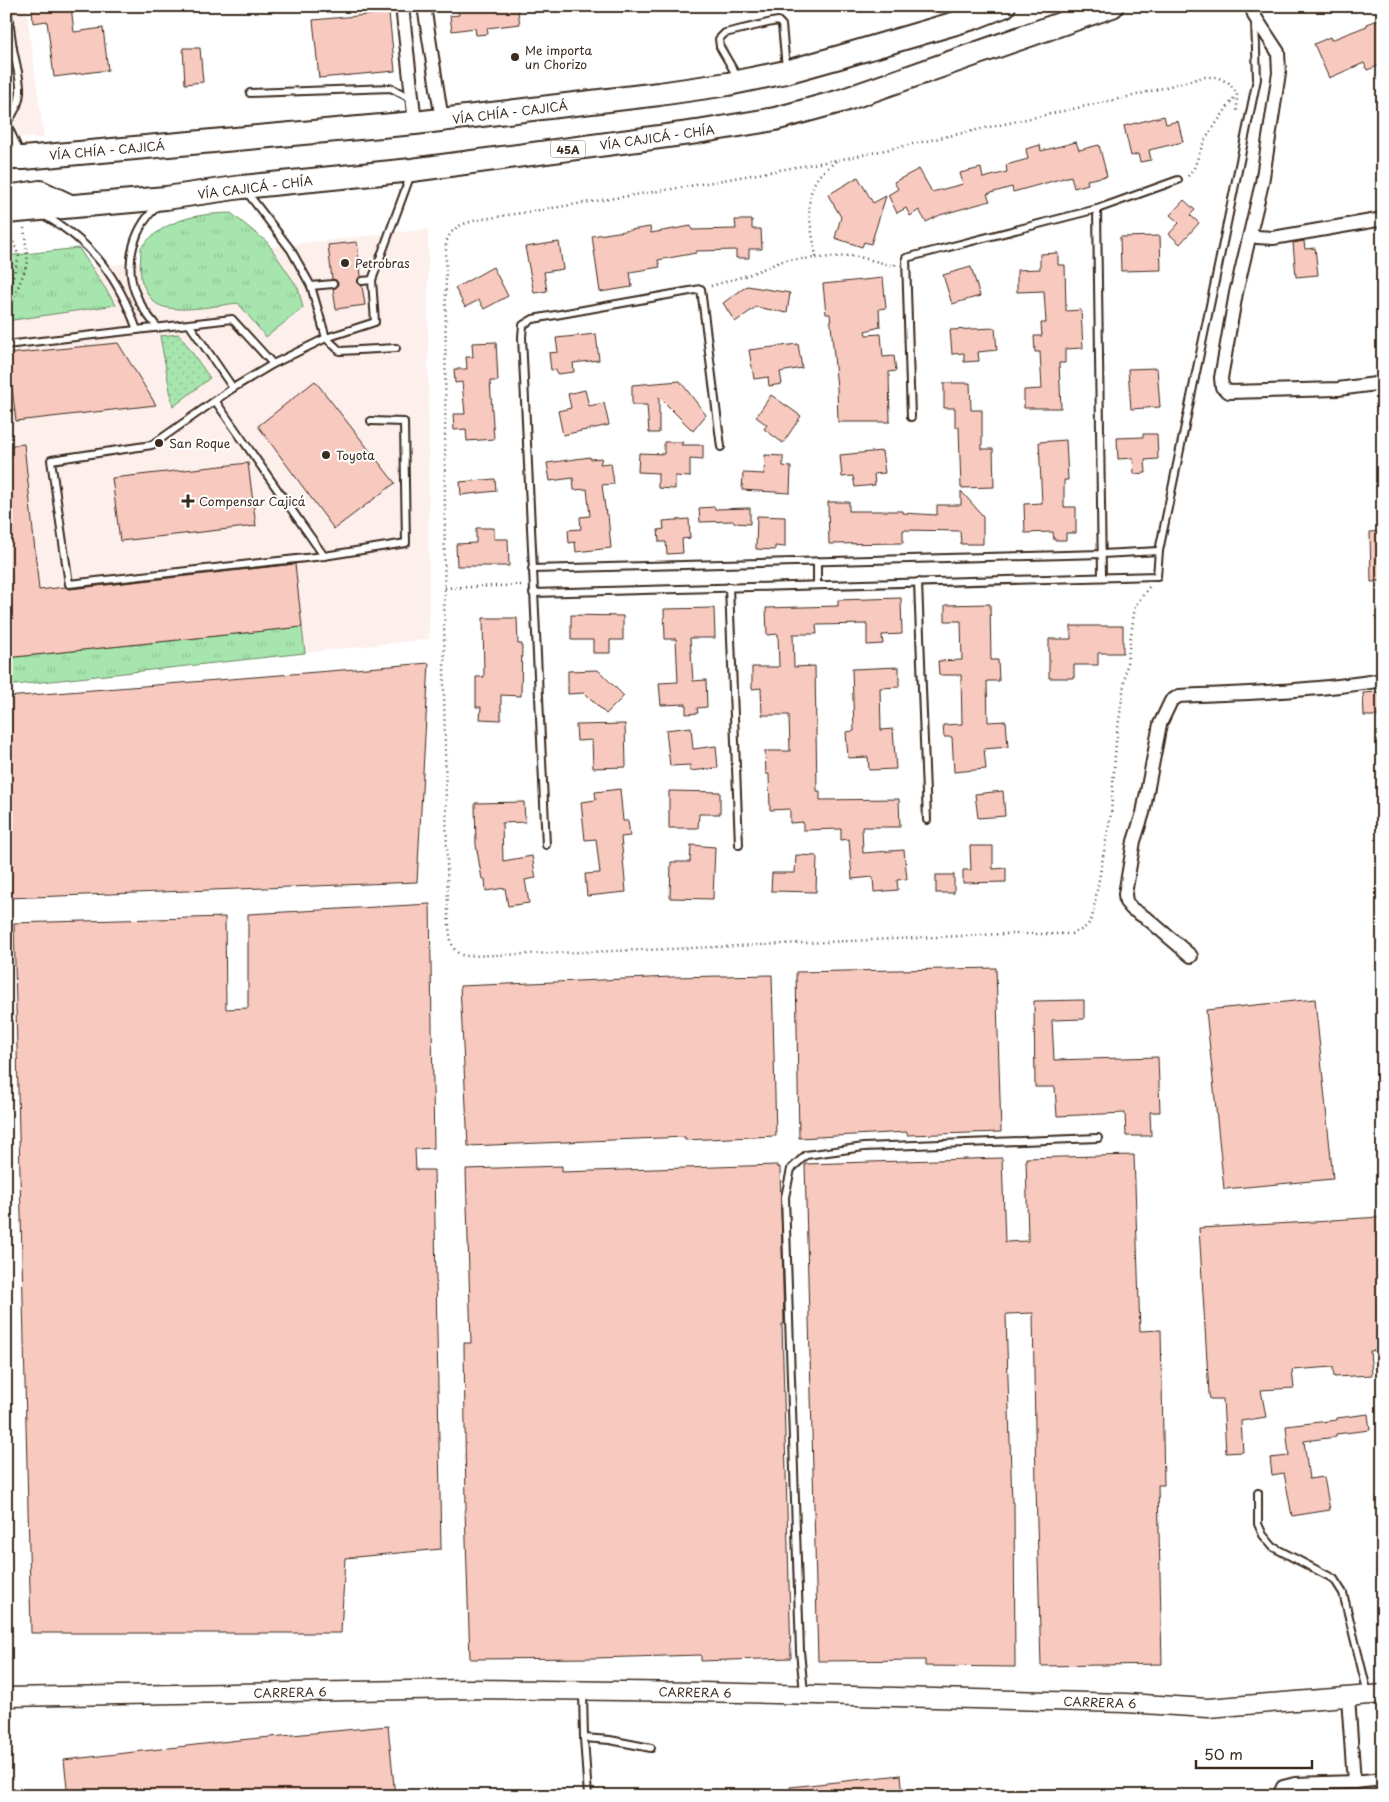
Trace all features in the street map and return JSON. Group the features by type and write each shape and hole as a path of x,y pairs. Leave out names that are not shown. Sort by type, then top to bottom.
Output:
{"highway":[{"name":"VÍA CHÍA - CAJICÁ","path":"15,158 415,123 659,94 786,72 1004,6"},
{"name":"VÍA CAJICÁ - CHÍA","path":"6,212 166,198 242,186 412,170 697,132 775,119 841,101 1112,6"},
{"path":"6,198 40,192 70,206"}],"main road":[{"name":"CARRERA 6","path":"6,1697 469,1689 583,1690 1126,1703 1208,1708 1376,1694"}],"street":[{"path":"402,6 415,123"},
{"path":"424,6 442,120"},
{"path":"1253,12 1278,52 1278,74 1262,184 1236,292 1221,378 1222,387 1229,392 1338,389 1383,383"},
{"path":"1251,233 1257,237 1273,238 1383,219"},
{"path":"1191,956 1149,920 1132,909 1126,902 1125,894 1134,841 1143,813 1160,724 1171,701 1179,696 1259,692 1360,684 1383,680"},
{"path":"1348,1696 1354,1782"},
{"path":"1279,1796 1283,1787 1295,1784 1383,1779"}],"lane":[{"path":"7,6 21,91 15,112 6,122 15,158"},
{"path":"533,589 729,587 1157,576 1159,551 1257,79 1253,12"},
{"path":"740,81 720,47 719,39 725,33 772,22 778,21 782,24 784,30 786,72"},
{"path":"6,56 13,49"},
{"path":"250,93 391,88 412,99"},
{"path":"371,421 404,422 406,542 324,556 69,584 51,460 152,445 216,402 233,388 273,364 326,338 375,322 372,280 412,170"},
{"path":"911,417 906,258 1098,209 1178,180"},
{"path":"242,186 291,250 311,286 326,338 340,351 396,348"},
{"path":"158,328 144,311 135,292 131,271 131,257 138,230 150,212 166,198"},
{"path":"1098,209 1102,577"},
{"path":"36,210 59,223 99,259 115,281 128,305 137,330"},
{"path":"362,281 372,280"},
{"path":"311,286 333,284"},
{"path":"546,845 532,568 523,325 533,319 701,289 721,447"},
{"path":"6,344 232,319 273,364"},
{"path":"189,324 233,388"},
{"path":"216,402 324,556"},
{"path":"532,568 1159,551"},
{"path":"817,561 817,585"},
{"path":"918,582 927,820"},
{"path":"729,587 739,845"},
{"path":"804,1694 800,1641 785,1197 791,1169 806,1155 864,1148 1098,1138"},
{"path":"1258,1492 1258,1524 1263,1535 1273,1546 1334,1580 1342,1593 1376,1694"},
{"path":"583,1690 588,1796"},
{"path":"584,1738 610,1740 651,1748"}],"path":[{"path":"1157,576 1135,606 1116,742 1111,813 1092,918 1090,923 1079,932 1071,934 1005,934 467,956 460,956 454,950 448,915 445,588 446,243 454,228 477,220 678,188 839,159 1113,100 1204,77 1217,77 1229,83 1237,94 1238,113 1236,122"},
{"path":"1178,180 1190,175 1204,141 1237,94"},
{"path":"816,257 808,200 810,190 818,177 839,159"},
{"path":"6,222 19,257 6,301 11,305 28,262 26,246"},
{"path":"701,289 748,275 784,260 816,257 859,257 894,266 906,258"},
{"path":"445,588 533,589"}],"shaded area":[{"path":"6,6 26,6 44,138 6,137"},
{"name":"San Roque","path":"428,229 429,639 6,686 6,277"}],"green space":[{"path":"231,213 267,242 298,288 303,308 266,337 238,303 174,309 157,304 152,300 142,282 140,269 141,247 161,230 171,224 193,217"},
{"path":"79,248 116,305 6,321 6,256"},
{"path":"179,334 210,378 173,407 160,336"},
{"path":"302,627 305,653 6,686 6,658"}],"building":[{"path":"32,6 71,6 74,32 103,28 108,70 54,77 47,21 33,23"},
{"path":"517,6 520,24 487,28 488,34 476,35 475,28 452,31 450,16 459,15 458,7"},
{"path":"389,13 395,71 319,78 313,20"},
{"path":"1378,20 1383,34 1383,64 1367,70 1364,63 1329,78 1314,44 1330,37 1331,40"},
{"path":"183,48 200,48 203,82 185,84"},
{"path":"1164,116 1166,124 1178,121 1183,142 1149,150 1151,160 1140,162 1138,154 1131,156 1124,126"},
{"path":"1076,142 1079,150 1099,145 1107,176 1087,180 1088,184 1074,188 1071,176 1013,192 1012,187 987,194 990,201 940,215 926,222 919,210 910,216 906,208 897,213 888,195 898,189 894,182 919,169 932,192 963,184 960,173 981,168 983,178 1007,172 1006,165 1028,159 1026,149 1040,145 1041,151"},
{"path":"858,177 873,203 886,196 871,244 864,242 862,247 835,238 841,217 828,195"},
{"path":"1184,200 1195,210 1190,215 1199,223 1180,244 1169,234 1179,223 1170,215"},
{"path":"735,220 752,220 752,229 761,229 762,249 749,249 749,258 736,258 736,250 696,251 696,253 658,260 660,267 630,272 632,287 600,292 592,236 650,227 651,233 691,226 692,230 736,229"},
{"path":"1160,236 1161,270 1121,271 1120,237"},
{"path":"1304,241 1305,249 1315,248 1318,275 1296,277 1293,243"},
{"name":"Petrobras","path":"357,242 361,276 357,282 362,286 365,305 336,309 333,289 337,287 338,283 332,279 328,245"},
{"path":"559,242 563,269 544,272 547,291 534,293 525,247"},
{"path":"1058,253 1058,265 1065,265 1066,311 1081,310 1083,348 1065,349 1065,363 1059,363 1061,408 1024,408 1024,390 1042,389 1040,352 1035,352 1034,336 1042,336 1041,323 1046,323 1044,291 1017,292 1017,270 1040,269 1040,254"},
{"path":"493,267 508,296 484,309 479,300 465,307 455,288"},
{"path":"971,267 980,296 952,304 943,275"},
{"path":"883,278 886,308 879,309 880,327 865,331 866,335 881,334 883,357 894,356 896,371 889,372 890,422 838,422 837,388 830,314 826,314 823,284"},
{"path":"747,286 790,293 787,313 756,307 735,322 723,303"},
{"path":"995,328 997,350 978,352 979,361 964,362 964,353 952,354 950,330"},
{"path":"596,334 599,360 573,363 574,372 557,374 556,369 551,370 549,353 558,352 556,338"},
{"path":"496,342 498,381 490,381 494,439 467,441 466,429 454,430 453,414 465,414 462,382 455,383 454,369 467,369 466,357 473,357 472,343"},
{"path":"118,343 156,405 16,421 8,354"},
{"path":"798,344 802,368 780,372 782,384 769,386 768,377 754,379 749,350"},
{"path":"1157,368 1160,407 1131,409 1128,369"},
{"name":"Toyota","path":"315,381 395,483 334,529 258,426"},
{"path":"680,381 706,415 693,431 659,397 659,433 649,433 647,405 632,405 632,385"},
{"path":"944,383 970,383 971,410 982,410 982,449 993,449 994,487 961,488 959,427 955,427 955,408 944,408"},
{"path":"585,390 589,406 604,403 609,425 563,435 558,411 571,408 568,394"},
{"path":"771,395 801,416 783,443 764,429 767,425 756,417"},
{"path":"1143,434 1157,434 1158,459 1145,460 1146,473 1134,474 1133,458 1118,459 1117,438 1143,437"},
{"path":"1066,440 1068,480 1064,480 1064,507 1076,507 1076,533 1066,533 1066,540 1054,540 1053,532 1025,533 1024,504 1042,503 1039,442"},
{"path":"664,442 683,442 681,445 703,445 703,460 690,459 690,477 675,476 675,489 658,488 658,473 638,472 639,453 664,454"},
{"path":"24,444 39,590 65,587 70,589 295,564 302,627 6,658 6,446"},
{"path":"882,451 885,473 874,474 875,485 855,487 853,476 842,477 840,455"},
{"path":"765,455 783,456 783,466 791,467 790,493 742,490 743,473 764,474"},
{"path":"590,457 590,459 602,458 600,464 611,463 614,484 602,485 606,515 608,515 611,548 576,552 575,542 569,543 568,530 581,529 580,517 590,516 587,489 574,490 573,478 550,481 547,463"},
{"path":"248,463 256,526 120,541 112,478"},
{"path":"495,479 496,491 461,495 460,482"},
{"path":"961,491 983,516 983,544 961,544 960,531 903,530 903,543 829,544 828,502 849,502 849,511 903,511 903,513 937,515 937,505 961,505"},
{"path":"714,507 715,509 750,508 750,524 735,523 734,521 700,522 699,508"},
{"path":"757,516 785,517 785,547 775,546 775,550 756,549"},
{"path":"689,519 690,538 682,539 683,553 667,554 666,542 659,542 658,530 664,529 663,521"},
{"path":"476,528 494,528 494,539 508,539 509,566 457,566 456,544 476,543"},
{"path":"1383,531 1383,581 1371,582 1370,532"},
{"path":"901,598 902,634 882,635 883,644 867,645 867,624 816,625 817,634 793,634 794,667 815,666 817,791 820,791 820,800 899,799 900,827 862,827 863,853 904,850 907,879 897,880 898,890 874,892 873,877 852,879 849,839 841,840 841,829 803,830 803,822 790,823 790,809 770,810 769,774 766,774 765,751 790,751 789,715 762,715 761,688 752,689 752,667 779,667 778,634 767,635 766,608 838,606 838,600"},
{"path":"990,604 991,660 998,660 999,681 987,681 988,722 1006,721 1008,747 984,749 986,769 954,772 952,737 944,737 943,725 962,724 961,675 939,675 938,661 962,660 961,621 945,621 945,605"},
{"path":"714,608 715,638 690,638 693,681 706,680 707,707 697,708 698,713 686,714 686,704 661,705 659,683 678,682 676,639 665,639 664,609"},
{"path":"571,615 623,616 623,640 610,640 610,653 593,653 593,640 571,640"},
{"path":"483,618 517,618 518,644 522,644 521,696 501,695 501,720 480,719 481,707 476,707 476,677 484,677"},
{"path":"1071,626 1123,626 1123,653 1098,653 1098,665 1074,665 1074,678 1049,678 1049,639 1071,639"},
{"path":"429,663 417,882 8,898 6,697"},
{"path":"899,667 899,687 880,688 881,730 893,729 896,769 869,770 868,757 848,758 846,732 854,731 852,669"},
{"path":"598,670 624,696 606,714 585,693 568,694 568,671"},
{"path":"1380,692 1381,716 1364,716 1363,693"},
{"path":"625,724 626,767 593,768 592,740 577,741 576,725"},
{"path":"691,727 693,749 716,746 718,768 690,771 690,765 670,766 666,730"},
{"path":"620,789 623,821 628,821 630,836 621,837 626,892 587,896 585,874 600,873 596,839 585,840 581,802 596,800 595,792"},
{"path":"669,791 720,792 720,814 699,814 698,828 669,828"},
{"path":"1003,791 1005,816 978,818 975,794"},
{"path":"524,802 525,822 502,823 503,861 532,856 536,878 525,880 529,903 508,906 505,888 486,891 485,879 482,879 476,845 475,803"},
{"path":"691,845 715,847 713,899 670,898 671,862 690,862"},
{"path":"970,846 993,846 993,869 1006,868 1006,882 963,883 963,870 971,870"},
{"path":"796,855 817,856 816,892 771,891 772,873 795,873"},
{"path":"936,875 954,875 954,893 936,893"},
{"path":"430,904 434,1148 415,1149 416,1170 434,1170 441,1549 345,1558 341,1633 31,1633 14,923 225,917 226,1009 248,1008 248,914"},
{"path":"996,968 1001,1132 907,1135 907,1132 799,1138 796,972"},
{"path":"772,975 776,1136 685,1140 685,1137 468,1146 460,986 672,977"},
{"path":"1315,999 1333,1179 1224,1189 1206,1010"},
{"path":"1084,1000 1084,1019 1052,1020 1054,1060 1158,1057 1160,1112 1150,1112 1151,1136 1126,1136 1125,1113 1057,1116 1055,1087 1035,1087 1034,1001"},
{"path":"1134,1155 1140,1331 1161,1330 1164,1485 1158,1485 1162,1664 1041,1666 1033,1313 1007,1314 1006,1316 1012,1503 1014,1503 1015,1667 925,1666 925,1660 818,1661 805,1164 1002,1158 1005,1242 1028,1241 1026,1158"},
{"path":"777,1165 777,1168 780,1167 784,1324 782,1324 791,1658 701,1661 701,1655 470,1659 465,1510 464,1343 471,1343 466,1169 562,1166 562,1172"},
{"path":"1381,1217 1383,1250 1383,1350 1370,1351 1372,1375 1334,1377 1333,1367 1292,1370 1294,1388 1261,1390 1266,1417 1241,1421 1243,1452 1226,1453 1223,1399 1210,1399 1209,1394 1199,1228"},
{"path":"1368,1414 1370,1430 1336,1434 1336,1437 1304,1441 1309,1479 1324,1477 1330,1510 1292,1516 1284,1473 1272,1475 1270,1458 1289,1456 1286,1426"},
{"path":"388,1726 395,1796 68,1796 64,1760 239,1740"},
{"path":"901,1775 903,1796 790,1796 790,1787"}],"place":[{"name":"Me importa un Chorizo","path":"515,57"},
{"name":"Petrobras","path":"345,263"},
{"name":"San Roque","path":"159,443"},
{"name":"Toyota","path":"326,455"},
{"name":"Compensar Cajicá","path":"188,501"}]}
